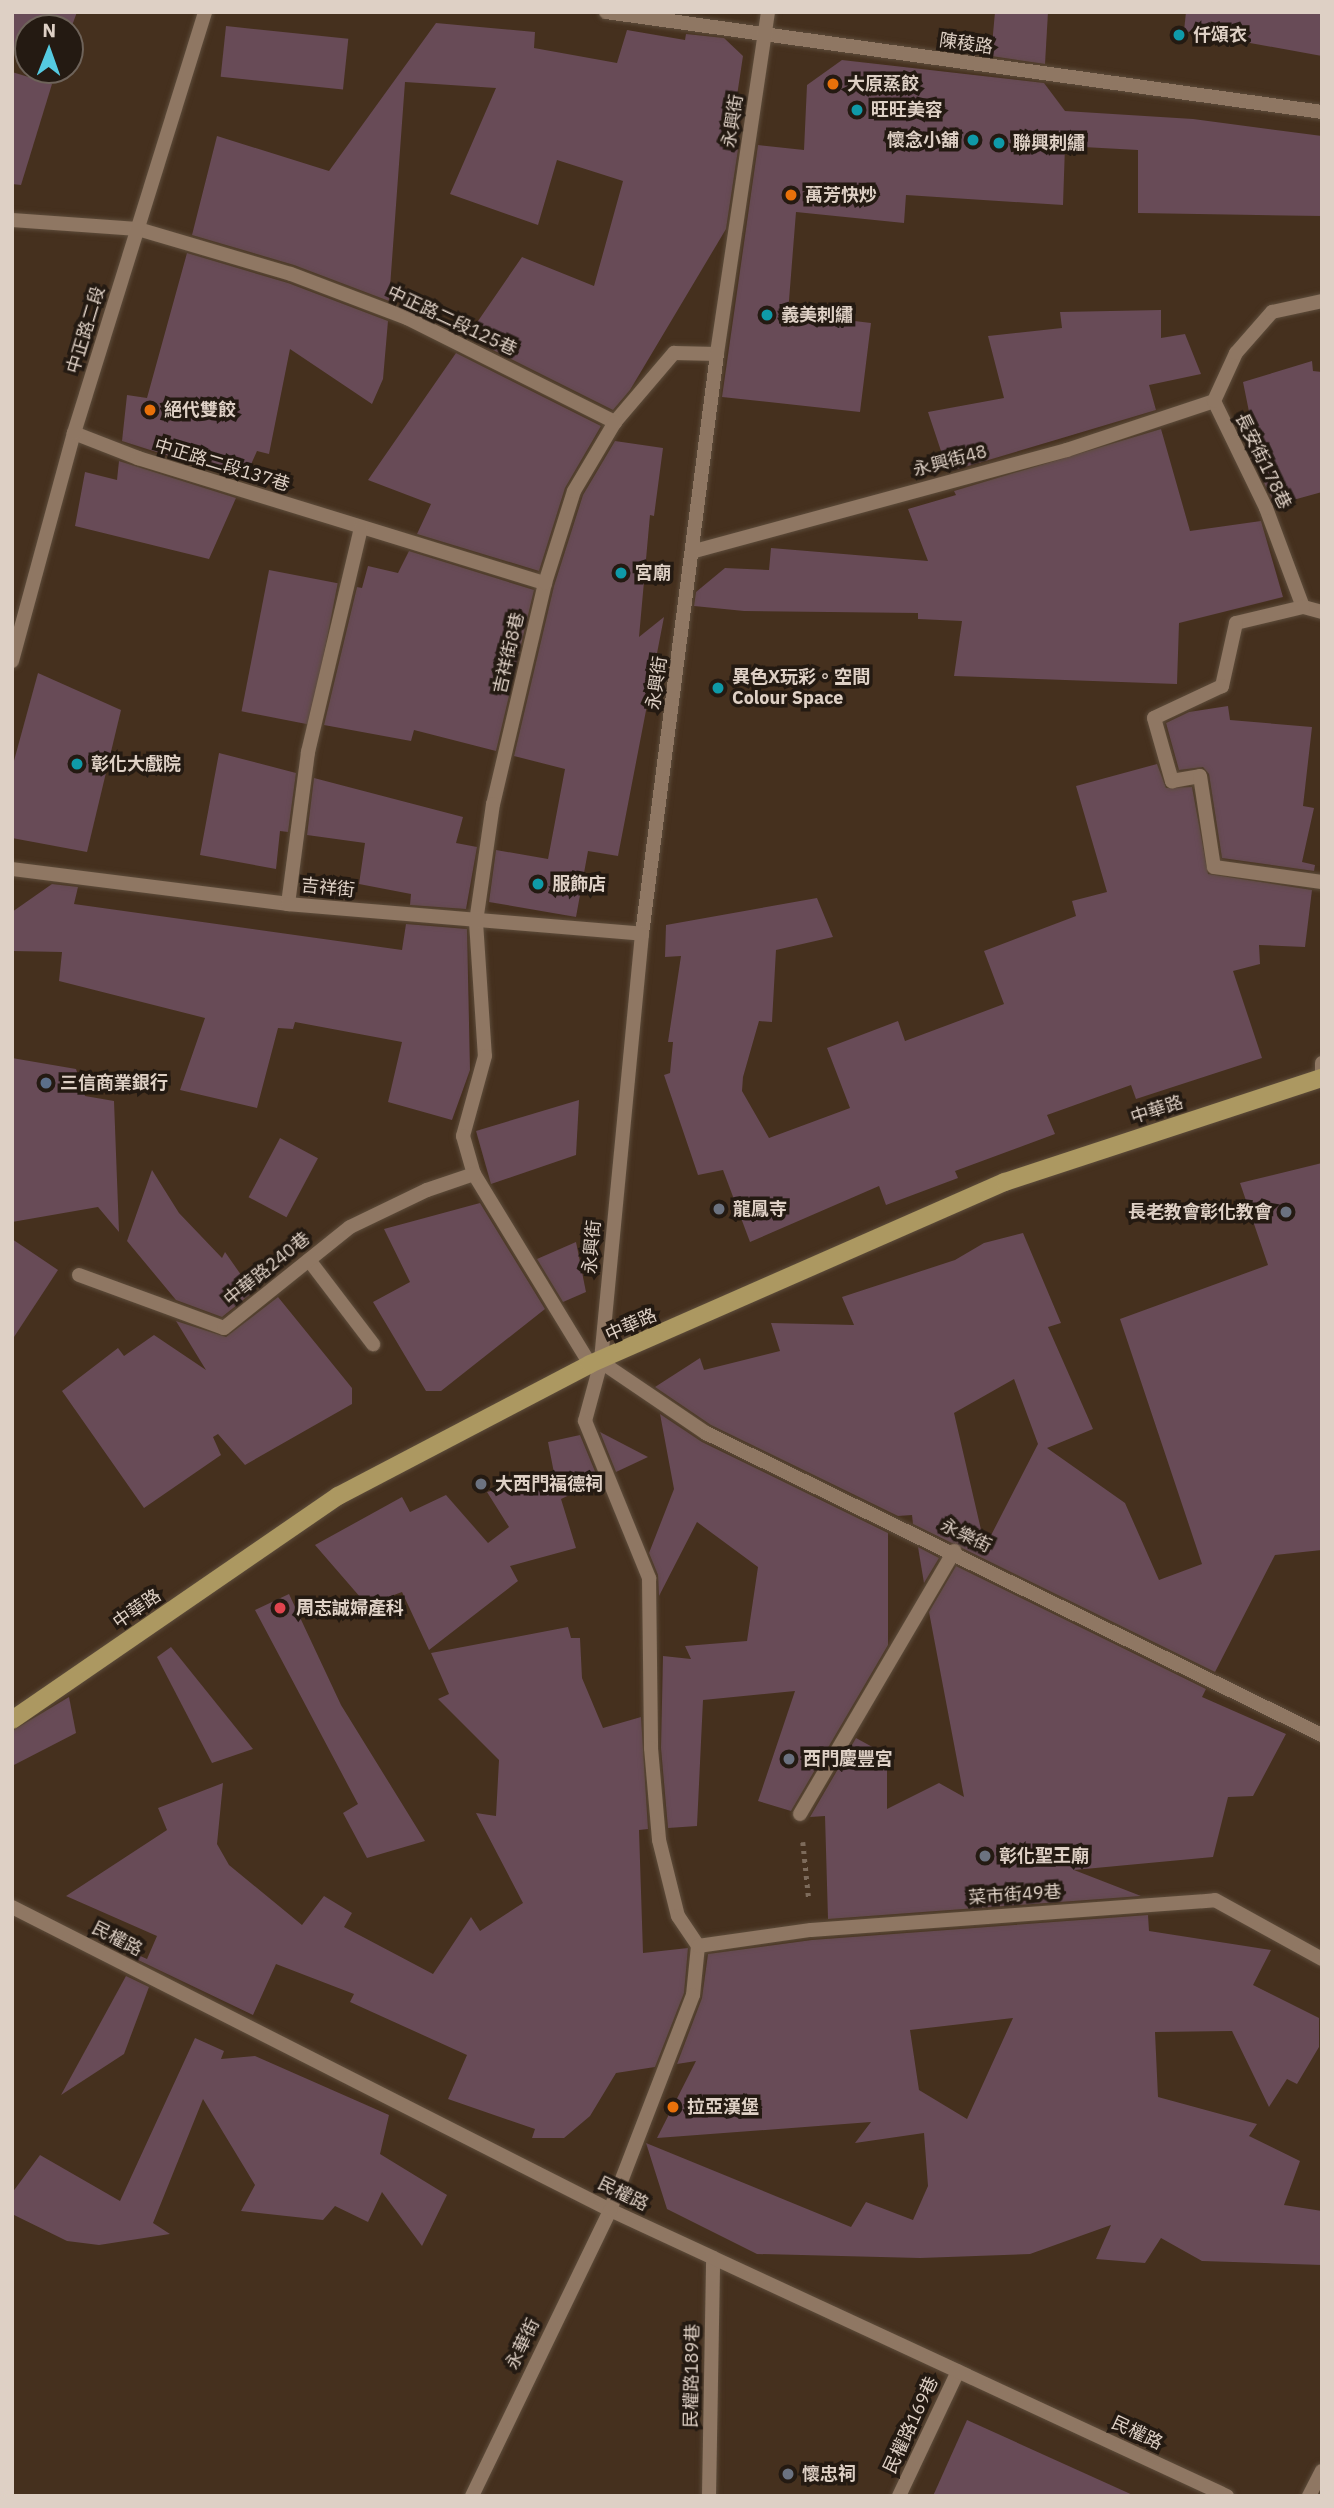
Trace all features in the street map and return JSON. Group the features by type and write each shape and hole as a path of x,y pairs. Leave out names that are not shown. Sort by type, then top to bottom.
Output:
{"main road":[{"name":"中華路","path":"12,1720 338,1496 596,1363 1005,1182 1321,1075"}],"street":[{"name":"中正路二段","path":"12,661 74,433 205,12"},
{"name":"陳稜路","path":"606,12 1322,112"},
{"name":"永興街","path":"698,1946 678,1916 659,1840 651,1748 649,1578 585,1421 596,1363 642,934 695,551 717,354 768,12"},
{"name":"中正路二段125巷","path":"12,220 138,229 291,274 407,318 615,422"},
{"name":"長安街178巷","path":"1303,607 1266,508 1213,401 1236,354 1272,312 1322,301"},
{"path":"615,422 674,353 717,354"},
{"name":"永興街48","path":"695,551 1067,450 1213,401"},
{"name":"吉祥街8巷","path":"476,922 493,804 545,583 574,491 615,422"},
{"name":"中正路二段137巷","path":"74,433 138,458 361,528"},
{"path":"288,904 308,752 361,528 545,583"},
{"path":"1322,612 1303,607 1236,623 1222,686 1154,718 1172,781 1200,776 1214,867 1322,882"},
{"name":"吉祥街","path":"12,869 288,904 642,934"},
{"path":"476,922 485,1056 463,1136 474,1174 596,1363"},
{"name":"中華路240巷","path":"79,1275 224,1328 350,1227 427,1190 474,1174"},
{"path":"309,1260 373,1345"},
{"name":"永樂街","path":"596,1363 706,1433 954,1551 1322,1735"},
{"path":"800,1814 954,1551"},
{"name":"菜市街49巷","path":"698,1946 811,1930 1215,1900 1322,1959"},
{"name":"民權路","path":"12,1907 610,2210 1227,2496"},
{"name":"永華街","path":"472,2496 610,2210 693,1996 698,1946"},
{"name":"民權路189巷","path":"709,2496 713,2258"},
{"name":"民權路169巷","path":"899,2496 958,2371"},
{"path":"1310,2496 1322,2472"}],"path":[{"path":"800,1814 811,1930"}],"building":[{"path":"12,12 77,12 14,14 12,50"},
{"path":"995,12 1048,12 1045,64 991,56"},
{"path":"1186,12 1322,12 1322,56 1184,31"},
{"path":"436,23 535,32 534,48 617,63 627,30 685,40 686,34 724,38 743,56 730,142 739,143 726,229 630,390 613,410 467,337 522,257 594,286 623,181 557,160 538,225 450,194 496,88 405,82 389,301 294,265 192,235 217,136 329,171"},
{"path":"226,26 348,39 343,90 221,77"},
{"path":"842,60 1044,83 1065,111 1193,119 1322,136 1322,216 1138,213 1138,150 1065,146 1063,205 906,195 904,223 796,212 788,313 871,323 860,412 722,397 758,145 804,150 807,85"},
{"path":"12,72 14,84 52,84 21,185 12,184"},
{"path":"187,253 288,283 388,321 383,379 372,404 290,349 269,454 257,451 244,480 122,441 127,395 147,398"},
{"path":"1161,310 1161,338 1185,334 1201,374 1149,385 1156,410 948,472 928,412 1004,398 988,336 1062,328 1060,312"},
{"path":"456,353 601,426 565,488 539,571 417,534 431,504 368,480"},
{"path":"1312,361 1313,371 1322,372 1322,492 1275,505 1263,481 1243,382"},
{"path":"1161,429 1190,531 1261,521 1283,597 1179,623 1177,684 954,676 962,621 918,619 918,613 744,611 694,606 696,592 725,568 769,570 771,548 928,561 908,509 956,495 954,491"},
{"path":"615,441 663,448 654,516 650,515 639,637 664,617 618,856 588,851 576,917 489,902 496,850 548,859 565,769 514,756 554,586 583,495"},
{"path":"119,461 236,498 209,559 75,526 85,472 117,480"},
{"path":"409,551 534,590 496,751 414,730 411,741 324,725 357,587 362,588 368,566 398,573"},
{"path":"269,570 338,583 310,725 242,711"},
{"path":"38,673 121,710 87,852 12,838 12,768"},
{"path":"1228,706 1230,720 1312,727 1303,806 1314,808 1302,862 1315,865 1314,871 1222,858 1209,774 1203,767 1179,770 1166,723 1189,712"},
{"path":"219,753 296,773 288,832 280,831 276,869 200,855"},
{"path":"1157,764 1166,788 1192,787 1208,874 1312,890 1305,947 1259,945 1260,964 1233,971 1262,1058 1136,1099 1131,1085 1047,1115 1055,1134 955,1171 958,1178 886,1205 879,1186 750,1242 723,1170 698,1175 664,1075 670,1073 673,1042 668,1042 681,956 665,957 666,925 817,898 833,937 776,950 772,1022 759,1021 743,1077 742,1091 769,1138 850,1108 827,1048 898,1021 905,1041 1004,1004 984,951 1076,916 1072,901 1107,892 1076,786"},
{"path":"314,778 463,817 456,843 477,847 466,909 410,905 411,894 359,884 365,843 307,835"},
{"path":"52,884 78,887 74,904 402,950 406,924 467,929 470,1070 452,1120 388,1102 402,1042 295,1022 293,1029 278,1028 257,1108 180,1090 205,1018 59,981 62,952 12,951 12,912"},
{"path":"12,1058 76,1069 85,1096 114,1101 119,1232 98,1207 12,1222"},
{"path":"579,1100 576,1155 491,1184 476,1131"},
{"path":"280,1138 318,1158 287,1217 249,1197"},
{"path":"1322,1163 1322,1550 1275,1555 1215,1672 913,1524 912,1515 898,1516 711,1425 655,1387 700,1358 704,1370 780,1351 771,1323 854,1325 842,1297 955,1260 984,1243 1023,1233 1061,1323 1048,1327 1093,1429 1047,1448 1125,1503 1159,1580 1202,1564 1120,1319 1268,1265 1240,1183","holes":["1014,1379 1038,1444 985,1547 954,1413"]},
{"path":"152,1170 179,1213 222,1258 225,1252 253,1292 222,1317 176,1300 127,1241"},
{"path":"480,1203 545,1309 441,1391 426,1391 373,1302 410,1282 384,1229"},
{"path":"12,1239 58,1270 12,1340"},
{"path":"576,1242 586,1292 563,1302 537,1259"},
{"path":"278,1297 352,1388 352,1404 245,1465 218,1434 213,1437 221,1455 144,1508 62,1391 118,1348 124,1356 154,1335 206,1370 176,1321 226,1337"},
{"path":"660,1414 702,1442 888,1533 888,1645 791,1811 758,1801 795,1691 703,1700 697,1826 668,1828 661,1748 663,1656 691,1659 685,1646 747,1641 758,1567 697,1522 659,1596 658,1575 649,1553 674,1489"},
{"path":"600,1432 648,1457 616,1472"},
{"path":"580,1435 599,1481 561,1499 576,1548 510,1566 518,1581 429,1650 402,1592 367,1605 315,1545 402,1497 410,1512 446,1495 488,1543 509,1527 487,1492 554,1473 548,1442"},
{"path":"918,1547 939,1558 924,1583"},
{"path":"956,1566 1206,1689 1202,1697 1286,1734 1253,1796 1228,1797 1213,1857 1074,1870 1141,1896 828,1919 825,1816 810,1817 856,1738 887,1755 887,1809 939,1783 964,1797 929,1612"},
{"path":"289,1594 341,1705 425,1841 367,1858 343,1813 358,1804 255,1610"},
{"path":"568,1627 571,1638 580,1638 582,1678 603,1728 641,1717 648,1829 639,1830 643,1953 688,1948 684,1993 655,2067 616,2073 590,2116 564,2138 532,2138 535,2129 448,2099 467,2055 350,2002 354,1994 276,1964 253,2015 136,1959 138,1955 147,1959 157,1936 66,1896 167,1830 158,1808 223,1783 217,1844 229,1865 302,1925 324,1896 352,1913 344,1927 433,1974 471,1917 480,1931 523,1903 476,1813 496,1816 499,1760 438,1699 449,1694 431,1653"},
{"path":"171,1647 253,1749 212,1763 157,1657"},
{"path":"69,1697 76,1733 12,1766 12,1731"},
{"path":"1148,1915 1149,1931 1271,1950 1253,1985 1319,2018 1319,2047 1297,2084 1287,2079 1269,2107 1232,2031 1155,2032 1158,2097 1257,2124 1249,2136 1300,2161 1284,2205 1322,2211 1322,2265 1202,2261 1161,2238 1145,2263 1096,2259 1111,2225 1030,2254 920,2258 757,2254 667,2209 646,2143 851,2227 866,2202 913,2220 928,2186 924,2133 855,2143 871,2122 657,2138 696,2061 677,2064 702,1998 708,1954 812,1940","holes":["1013,2018 967,2119 919,2090 910,2030"]},
{"path":"126,1976 149,1987 124,2054 61,2095"},
{"path":"195,2038 224,2051 221,2059 255,2056 389,2115 380,2154 447,2195 422,2246 382,2192 368,2222 335,2206 323,2220 241,2211 255,2185 203,2099 153,2223 170,2234 99,2245 67,2241 12,2214 12,2193 40,2155 120,2201"},
{"path":"967,2420 1135,2496 933,2496"}],"place":[{"name":"仟頌衣","path":"1179,35"},
{"name":"大原蒸餃","path":"833,84"},
{"name":"旺旺美容","path":"857,110"},
{"name":"懷念小舖","path":"973,140"},
{"name":"聯興刺繡","path":"999,143"},
{"name":"萬芳快炒","path":"791,195"},
{"name":"義美刺繡","path":"767,315"},
{"name":"絕代雙餃","path":"150,410"},
{"name":"宮廟","path":"621,573"},
{"name":"異色X玩彩。空間 Colour Space","path":"718,688"},
{"name":"彰化大戲院","path":"77,764"},
{"name":"服飾店","path":"538,884"},
{"name":"三信商業銀行","path":"46,1083"},
{"name":"龍鳳寺","path":"719,1209"},
{"name":"長老教會彰化教會","path":"1286,1212"},
{"name":"大西門福德祠","path":"481,1484"},
{"name":"周志誠婦產科","path":"280,1608"},
{"name":"西門慶豐宮","path":"789,1759"},
{"name":"彰化聖王廟","path":"985,1856"},
{"name":"拉亞漢堡","path":"673,2107"},
{"name":"懷忠祠","path":"788,2474"}]}
